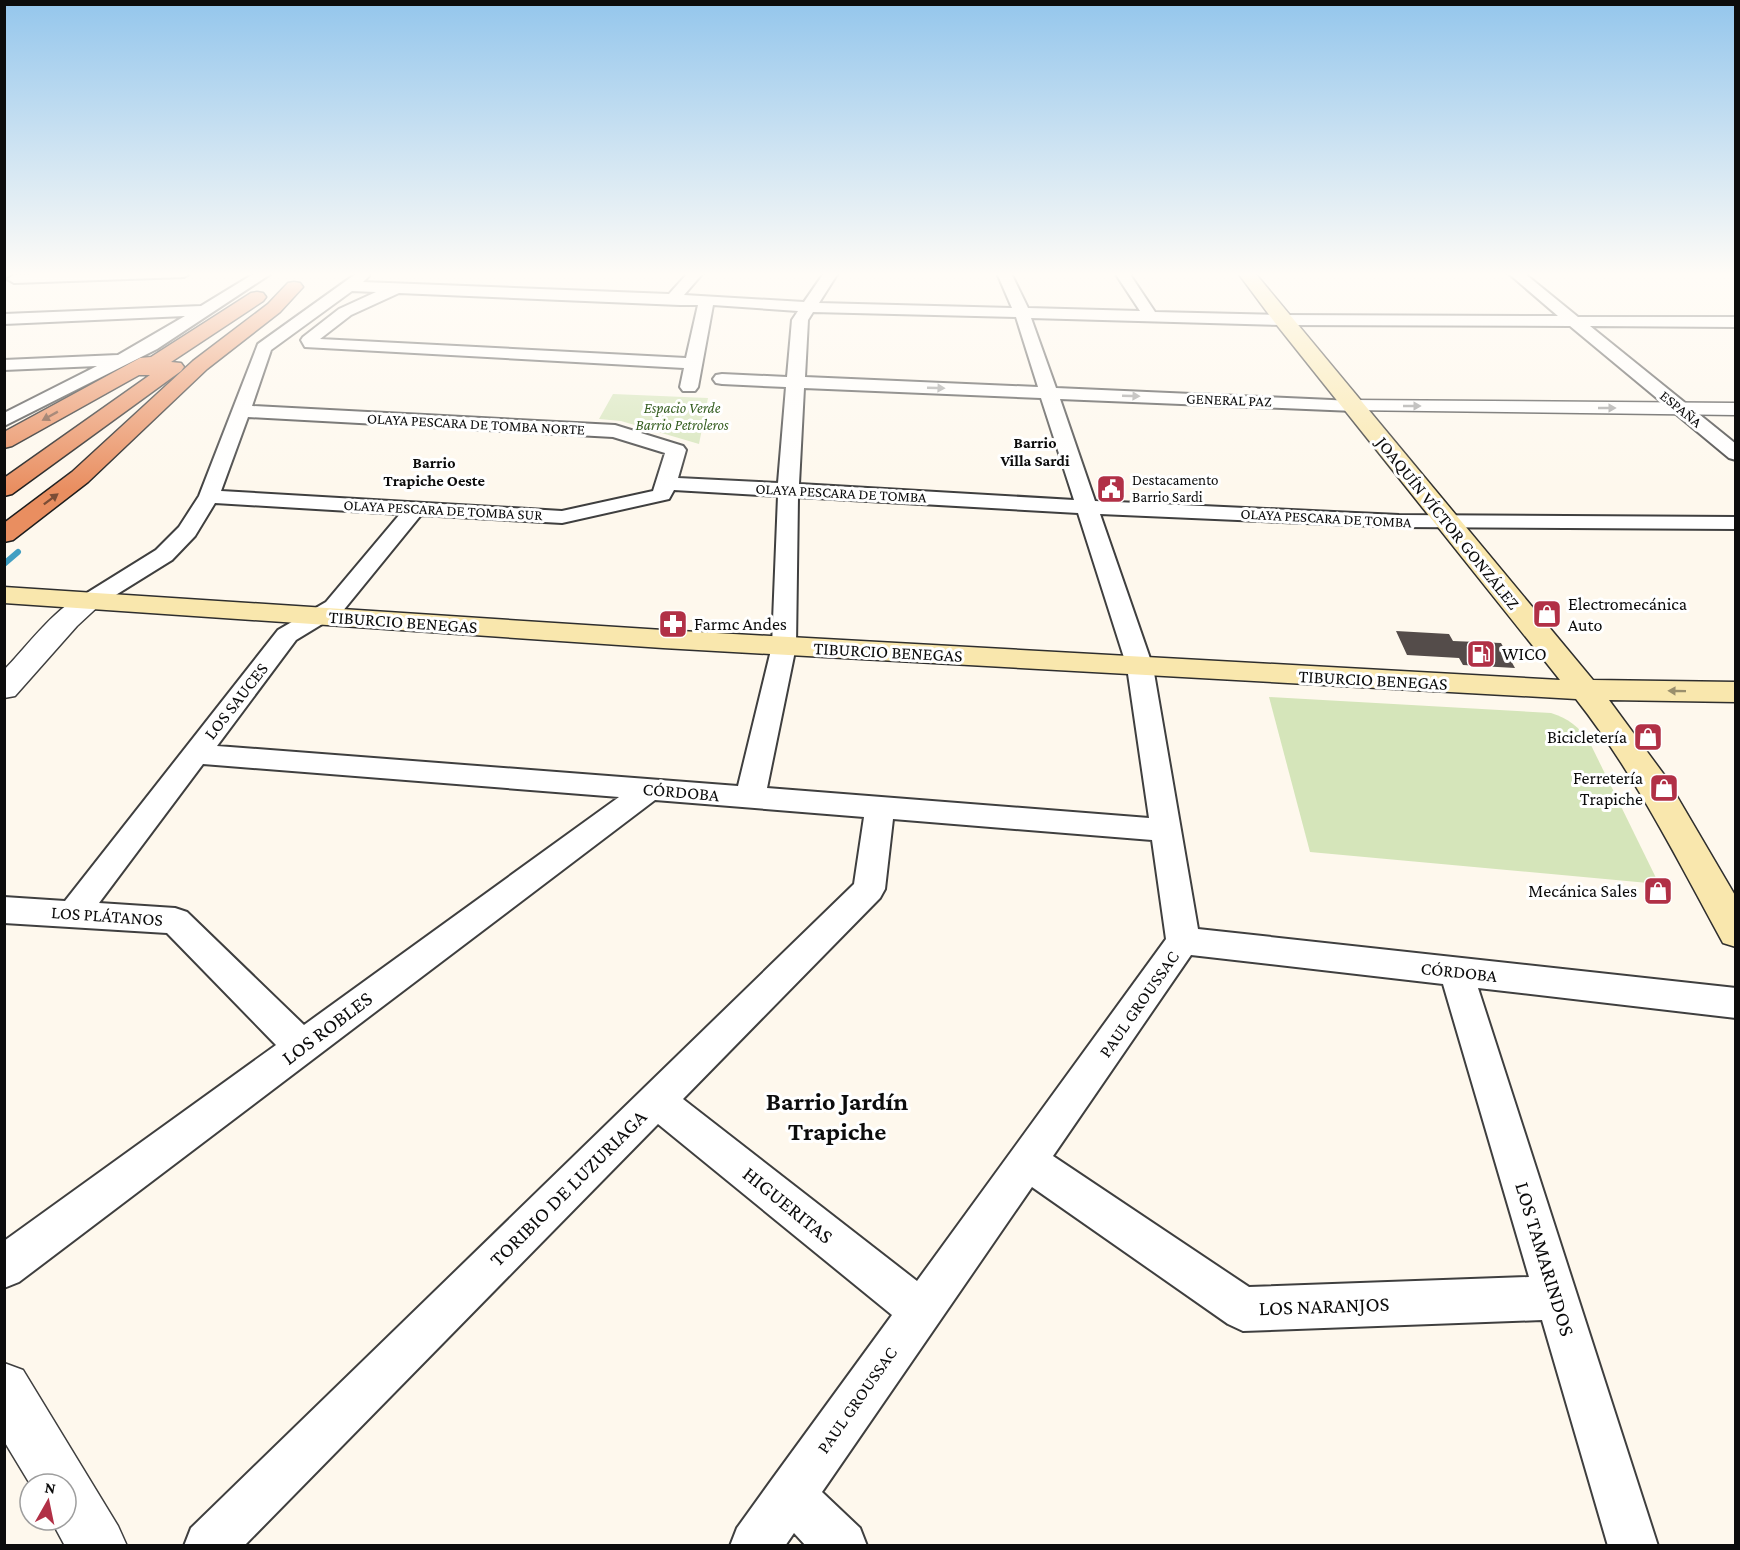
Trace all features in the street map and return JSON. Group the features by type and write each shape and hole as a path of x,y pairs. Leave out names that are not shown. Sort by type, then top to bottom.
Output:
{"highway":[{"path":"4,441 163,345"},
{"path":"4,468 113,391 172,345"},
{"path":"4,489 204,345"},
{"path":"4,534 80,477 200,365 226,345"}],"main road":[{"name":"JOAQUÍN VÍCTOR GONZÁLEZ","path":"1303,345 1629,745 1736,932"},
{"name":"TIBURCIO BENEGAS","path":"4,595 1140,667 1584,690 1736,692"}],"street":[{"path":"7,419 153,345"},
{"path":"4,689 67,620 90,601 164,555 187,531 209,496 264,348 268,345"},
{"path":"338,345 694,363"},
{"path":"689,387 697,345"},
{"path":"750,798 784,646 788,490 798,345"},
{"name":"PAUL GROUSSAC","path":"755,1545 1183,941 1140,667 1033,345"},
{"name":"ESPAÑA","path":"1603,345 1736,454"},
{"path":"4,365 124,360"},
{"name":"GENERAL PAZ","path":"722,379 1354,406 1736,409"},
{"name":"OLAYA PESCARA DE TOMBA NORTE","path":"240,411 615,431 676,450 666,483"},
{"name":"OLAYA PESCARA DE TOMBA","path":"666,483 1085,507 1447,523 1736,523"},
{"name":"OLAYA PESCARA DE TOMBA SUR","path":"209,496 562,517 662,495 666,483"},
{"name":"LOS SAUCES","path":"73,914 287,635 299,626 321,616 344,598 416,508"},
{"name":"CÓRDOBA","path":"195,754 1166,830"},
{"name":"LOS ROBLES","path":"4,1267 649,790"},
{"name":"TORIBIO DE LUZURIAGA","path":"209,1545 869,889 880,808"},
{"name":"LOS PLÁTANOS","path":"4,910 175,921 302,1047"},
{"name":"CÓRDOBA","path":"1183,941 1736,1004"},
{"name":"LOS TAMARINDOS","path":"1456,972 1633,1545"},
{"name":"HIGUERITAS","path":"656,1100 921,1310"},
{"name":"LOS NARANJOS","path":"1028,1162 1243,1309 1558,1298"},
{"path":"4,1389 54,1472"},
{"path":"790,1495 842,1545"},
{"path":"78,1512 98,1545"}],"green space":[{"name":"Espacio Verde Barrio Petroleros","path":"613,394 708,398 699,444 621,421 599,419"},
{"path":"1269,697 1551,713 1563,718 1577,727 1589,741 1659,884 1310,852"}],"building":[{"path":"1396,631 1449,634 1453,641 1501,643 1515,668 1463,665 1459,658 1407,655"}],"waterway":[{"path":"4,564 18,552"}],"place":[{"name":"Destacamento Barrio Sardi","path":"1111,489"},
{"name":"Electromecánica Auto","path":"1547,614"},
{"name":"Farmc Andes","path":"673,624"},
{"name":"WICO","path":"1481,654"},
{"name":"Bicicletería","path":"1648,737"},
{"name":"Ferretería Trapiche","path":"1664,788"},
{"name":"Mecánica Sales","path":"1658,891"}],"district":[{"name":"Barrio Villa Sardi","path":"1035,451"},
{"name":"Barrio Trapiche Oeste","path":"434,471"},
{"name":"Barrio Jardín Trapiche","path":"837,1116"}]}
